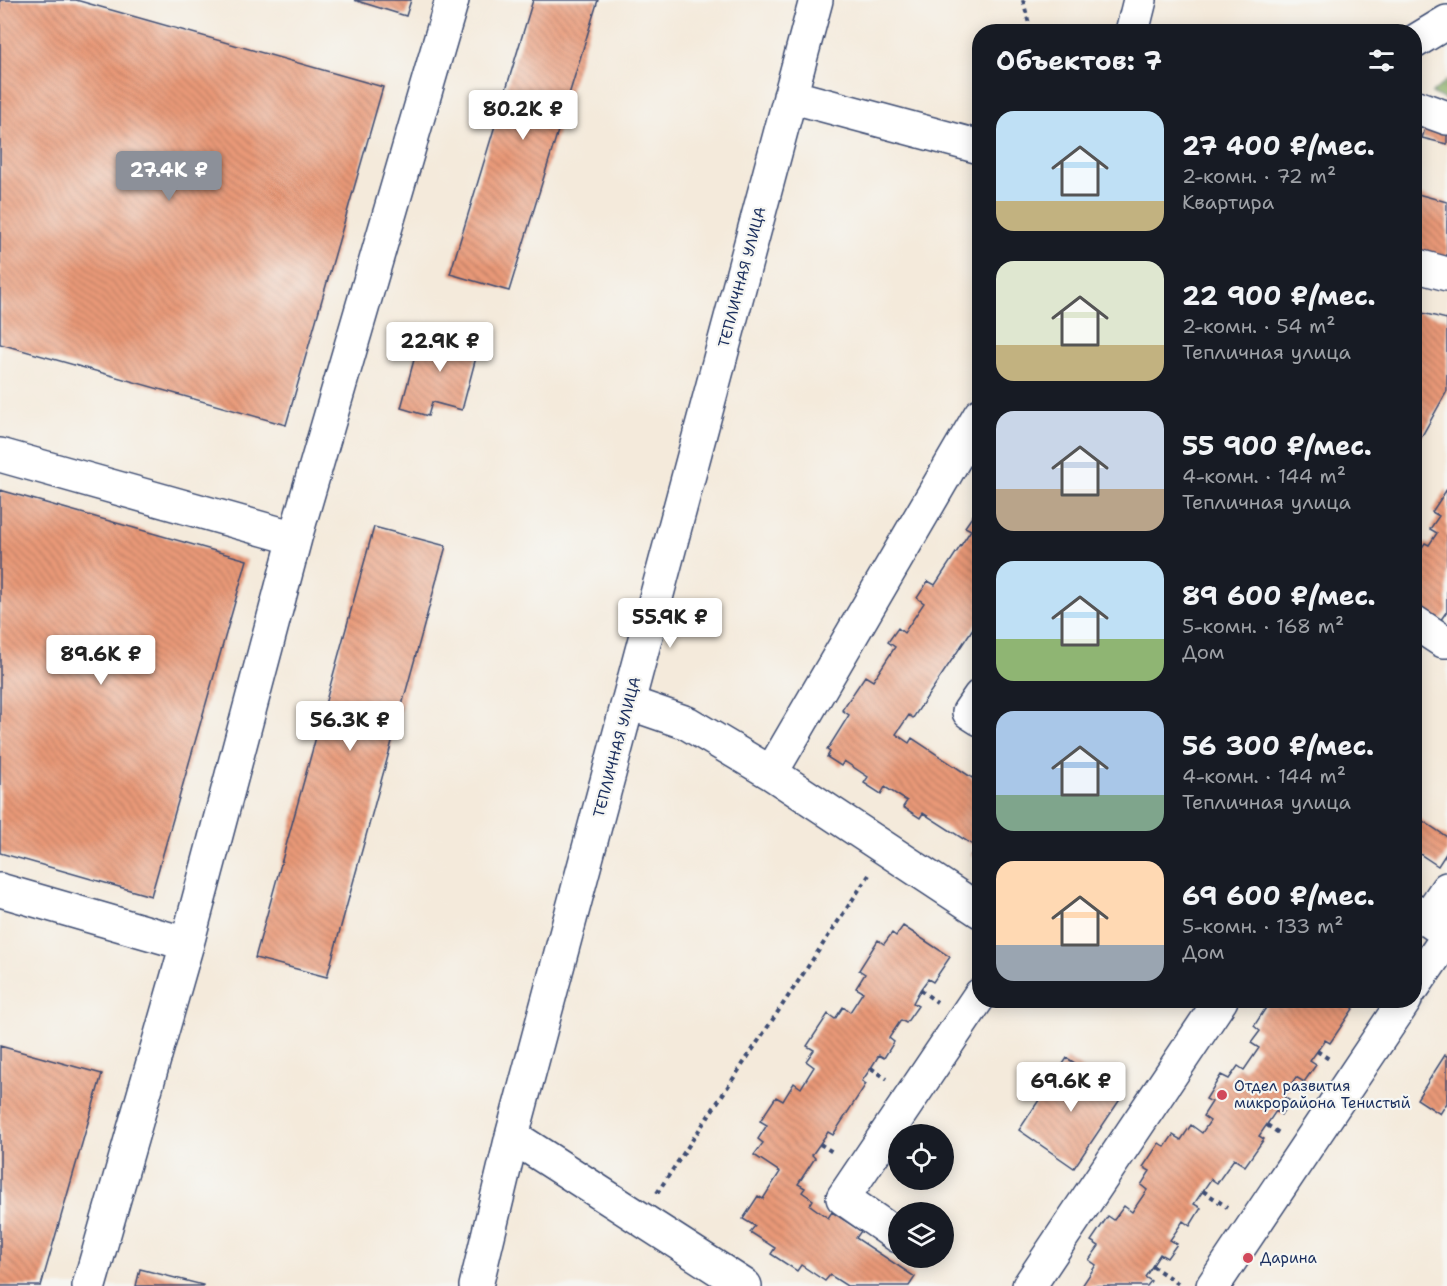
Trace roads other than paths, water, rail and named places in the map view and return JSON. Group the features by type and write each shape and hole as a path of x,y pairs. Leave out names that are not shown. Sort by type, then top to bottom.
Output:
{"street":[{"path":"89,1286 187,944 296,538 452,0"},
{"name":"ТЕПЛИЧНАЯ УЛИЦА","path":"476,1286 512,1136 816,0"},
{"path":"1134,24 1140,0"},
{"path":"1422,37 1447,22"},
{"path":"790,96 972,145"},
{"path":"1422,109 1447,118"},
{"path":"1422,267 1447,274"},
{"path":"771,772 972,429"},
{"path":"0,455 296,538"},
{"path":"1422,627 1443,641 1447,640"},
{"path":"629,703 687,723 771,772 972,906"},
{"path":"1422,962 1447,889"},
{"path":"0,890 187,944"},
{"path":"888,1229 843,1198 972,1007"},
{"path":"1029,1286 1216,1008"},
{"path":"1213,1286 1400,1008"},
{"path":"512,1136 746,1286"}],"place":[{"name":"Отдел развития микрорайона Тенистый","path":"1222,1095"},
{"name":"Дарина","path":"1248,1258"}]}
